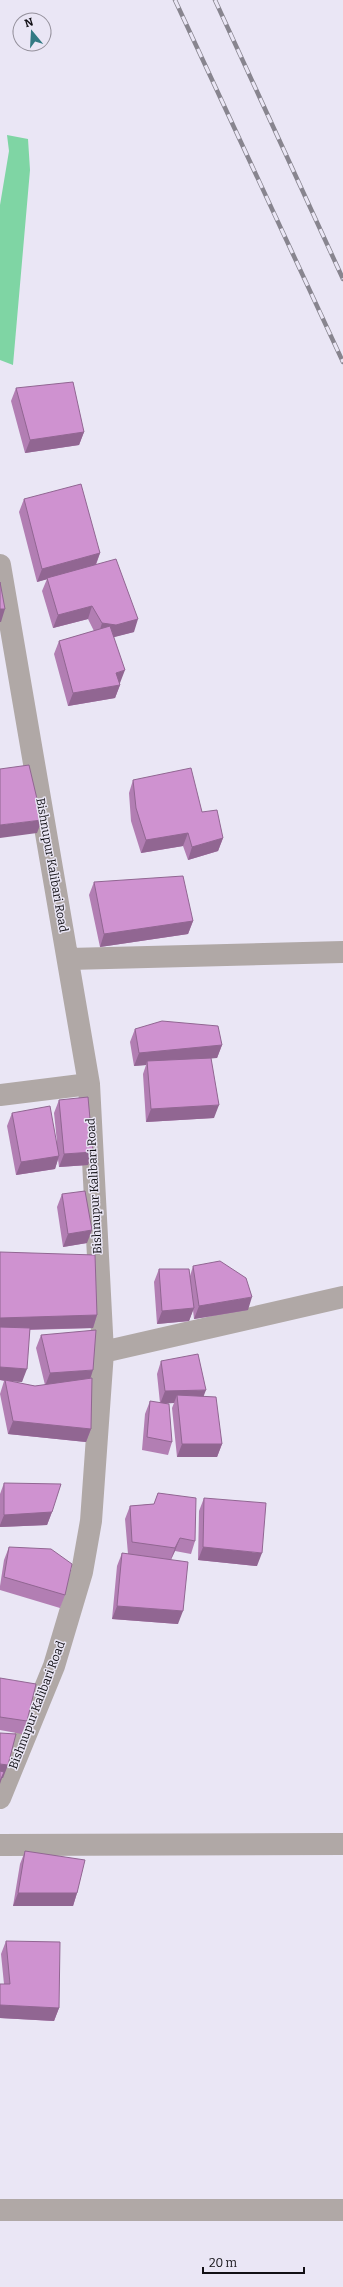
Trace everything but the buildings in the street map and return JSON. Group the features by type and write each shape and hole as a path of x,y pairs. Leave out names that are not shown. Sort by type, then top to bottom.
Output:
{"street":[{"name":"Bishnupur Kalibari Road","path":"0,565 69,960 89,1084 103,1352 91,1521 82,1572 54,1666 0,1798"},
{"path":"69,960 343,952"},
{"path":"0,1095 89,1084"},
{"path":"103,1352 343,1297"},
{"path":"0,1845 343,1844"},
{"path":"0,2210 343,2210"}],"green space":[{"path":"7,135 28,139 30,170 13,365 0,360 0,205 9,151"}],"railway":[{"path":"175,0 343,362"},
{"path":"215,0 343,279"}]}
